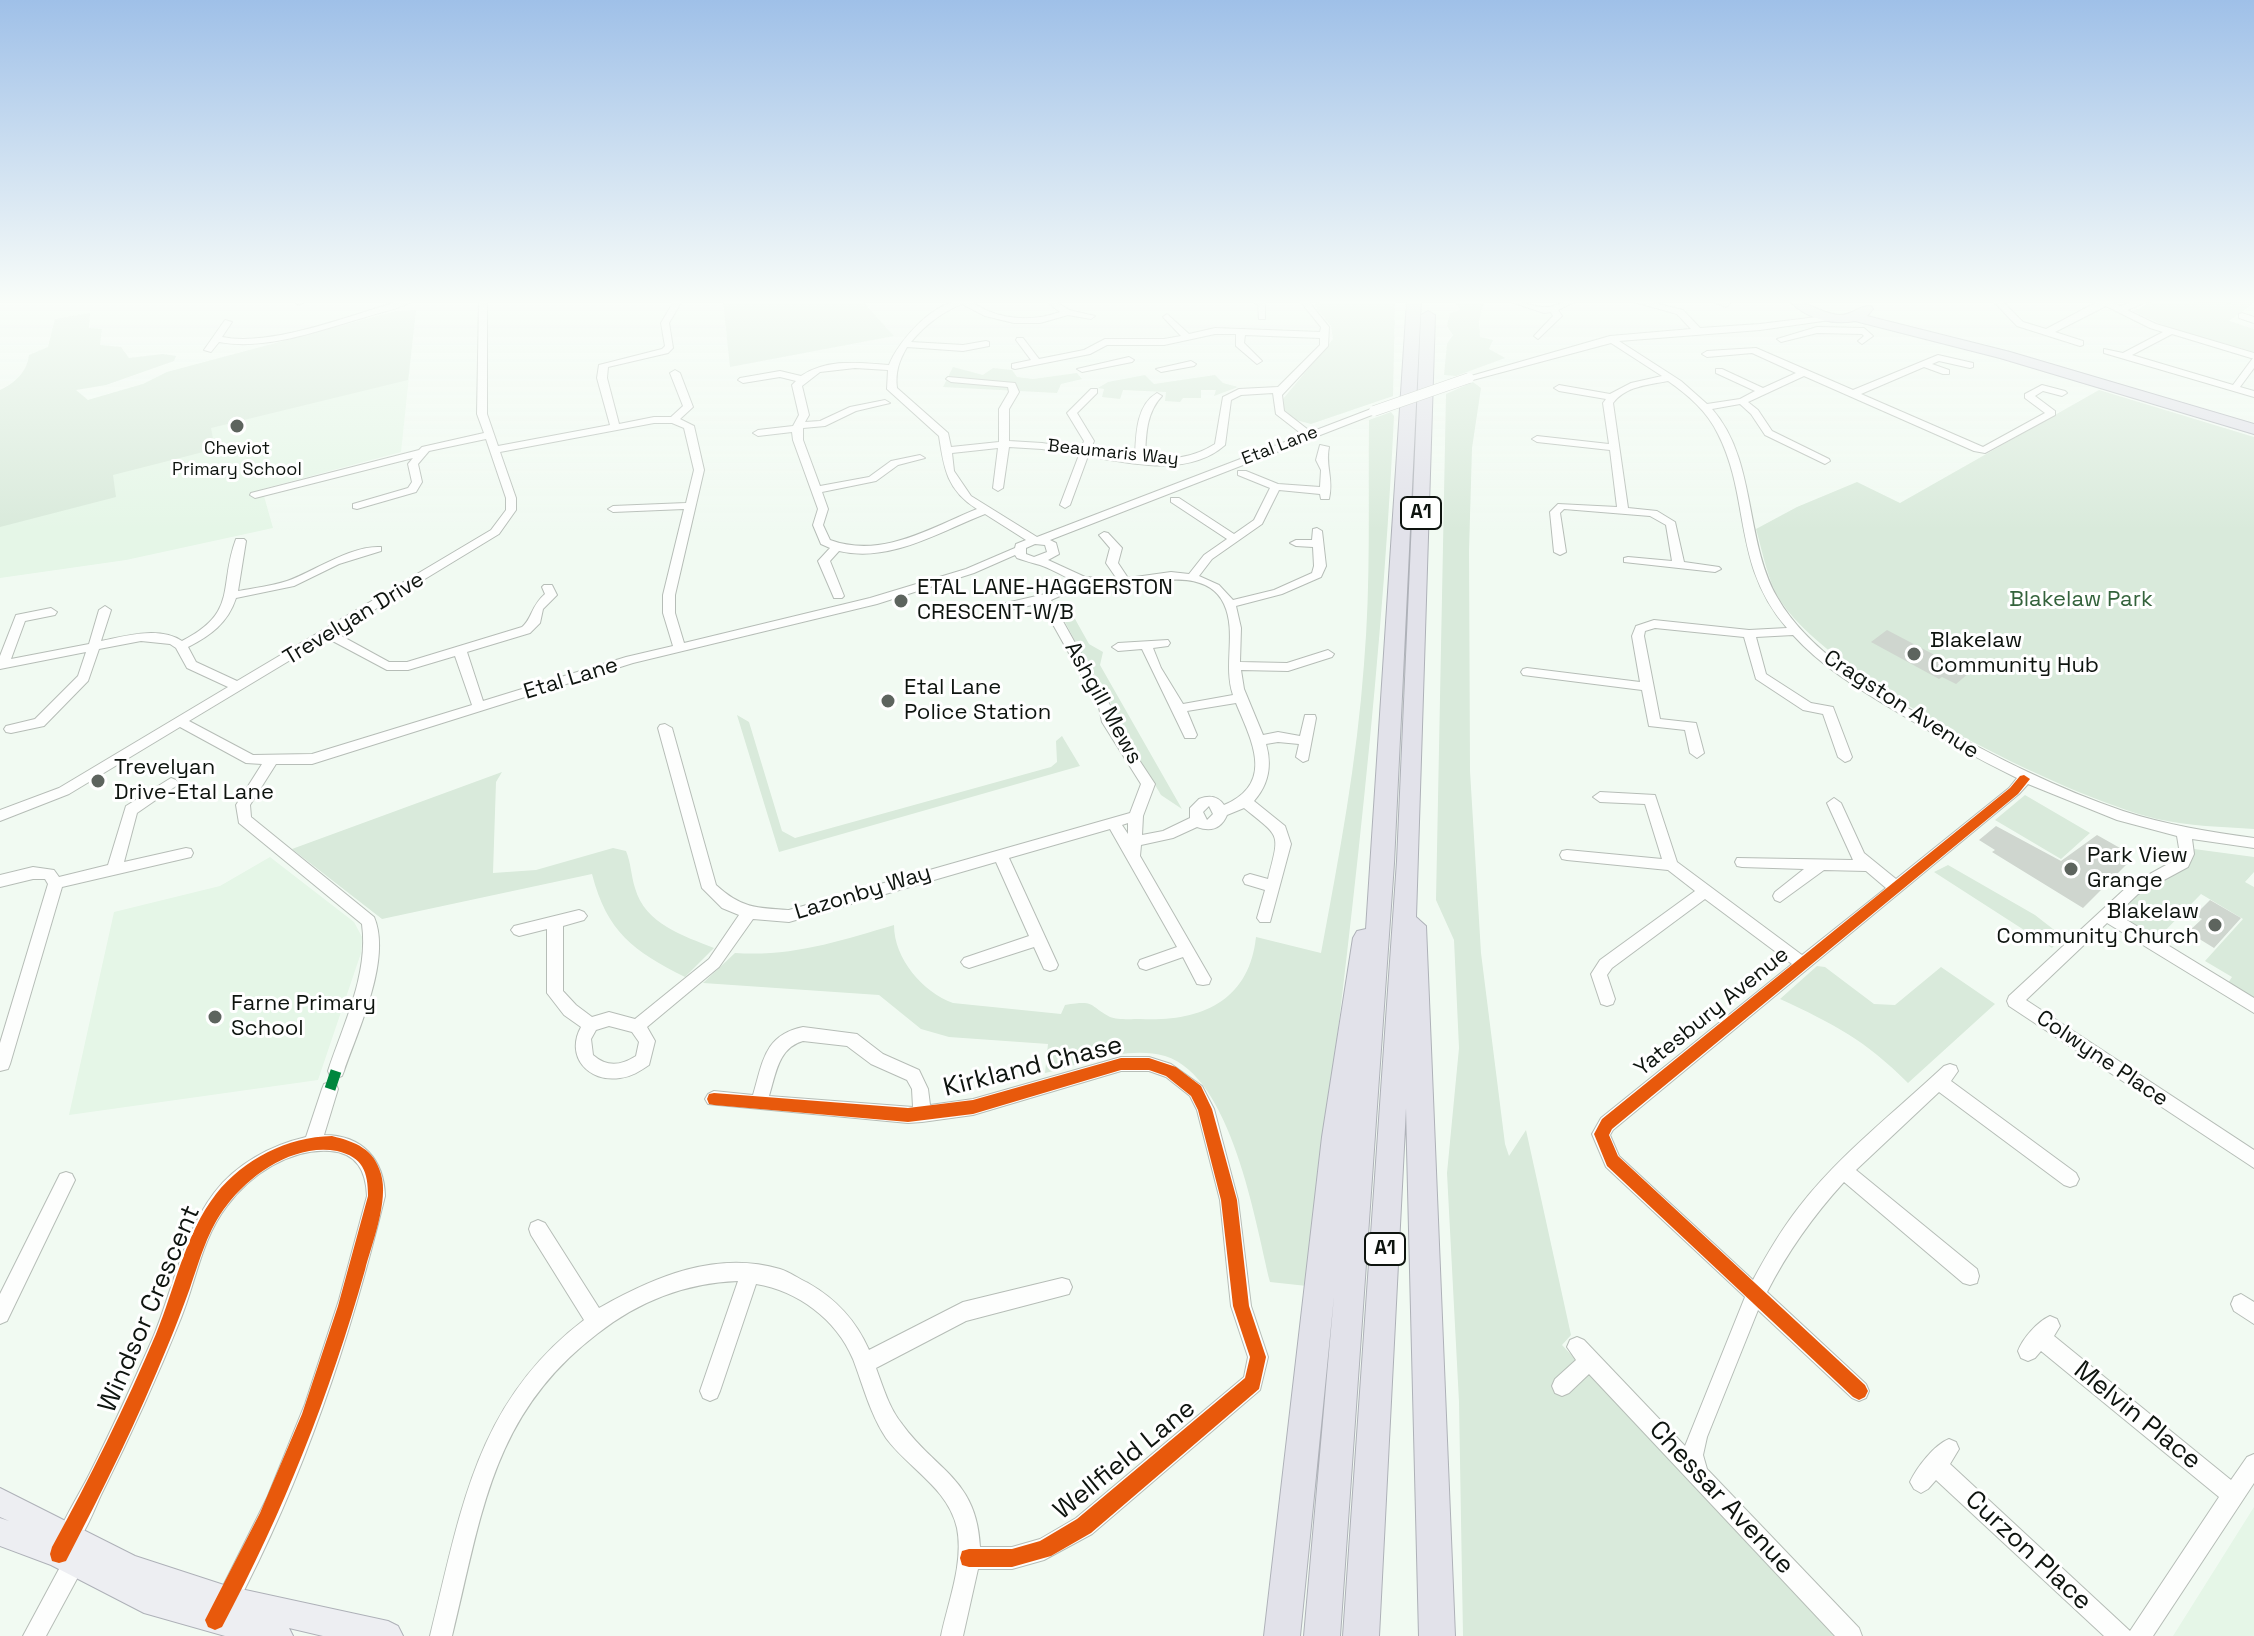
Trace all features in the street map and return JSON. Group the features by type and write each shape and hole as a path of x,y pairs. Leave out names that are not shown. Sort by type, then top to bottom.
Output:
{"highway":[{"name":"A1","path":"1361,1636 1418,377"},
{"path":"2078,377 2254,429"},
{"path":"2100,377 2254,422"},
{"name":"A1","path":"1322,1636 1395,862"},
{"path":"1282,1636 1336,1137 1362,947 1395,862"},
{"path":"1395,862 1419,983 1428,1448 1437,1636"}],"main road":[{"path":"0,1502 67,1552 144,1599 388,1636"},
{"path":"0,1532 67,1552"},
{"path":"221,1610 278,1636"}],"street":[{"name":"Trevelyan Drive","path":"0,816 64,791 467,551 506,521 511,498 482,414 482,377"},
{"path":"602,377 615,427"},
{"path":"673,420 688,407 677,377"},
{"path":"743,380 759,377"},
{"path":"795,377 802,379"},
{"path":"806,377 797,385 804,410 798,427 800,448 823,509 818,525 825,542 836,548 864,552 882,550 984,510"},
{"path":"890,377 892,389 944,435 955,484 984,510 1052,550 1063,571"},
{"path":"1293,377 1277,394 1279,412 1309,435"},
{"name":"Etal Lane","path":"970,571 1037,540 1309,435 1471,377"},
{"path":"1733,377 1762,391"},
{"path":"1705,407 1742,401 1793,377"},
{"path":"1813,377 1985,450 2052,413 2028,396 2042,388 2062,393"},
{"path":"1852,394 1893,377"},
{"path":"2198,377 2254,394"},
{"path":"2235,388 2242,377"},
{"path":"1623,510 1607,411 1611,397 1623,388 1668,378"},
{"name":"Cragston Avenue","path":"1668,378 1705,407 1727,442 1764,585 1795,631 1860,683 2024,779 2090,807 2184,834 2254,843"},
{"path":"951,379 1012,385 1014,392 1004,409 1004,444 998,488"},
{"path":"1559,388 1611,397"},
{"name":"Beaumaris Way","path":"948,450 1004,444 1178,462 1212,453 1220,445 1226,399 1239,392 1280,390"},
{"path":"1065,505 1083,450 1089,441 1072,413 1094,391"},
{"path":"1140,459 1142,432 1152,399 1157,396"},
{"path":"1742,401 1755,412 1768,433 1825,461"},
{"path":"758,433 822,424 853,409 885,403"},
{"path":"494,450 615,427 673,420 689,426 699,470 669,595 669,613 679,647"},
{"path":"255,495 488,435"},
{"path":"1537,439 1613,447"},
{"path":"1242,473 1276,487 1326,495 1324,447"},
{"path":"1784,456 1799,448"},
{"path":"357,506 412,490 417,482 413,464 421,453"},
{"path":"816,490 872,479 895,463 920,458"},
{"path":"1304,463 1323,463"},
{"path":"1193,577 1208,557 1258,522 1276,487"},
{"path":"1175,500 1234,539"},
{"path":"1560,552 1557,508 1570,505 1653,513 1671,524 1679,566"},
{"path":"613,509 689,506"},
{"name":"Etal Lane","path":"180,722 235,755 271,762 329,756 679,647 838,611 970,571 1034,560 1100,517"},
{"path":"1010,527 1021,556 1083,581 1124,581 1157,575 1193,577 1219,590 1230,604 1234,618 1238,698 1256,741 1262,772 1246,802 1222,811 1217,821 1199,820 1172,834 1149,841 1135,840"},
{"path":"1104,535 1116,548 1112,563 1124,581"},
{"path":"1230,604 1278,592 1317,575 1320,566 1316,537 1296,543"},
{"path":"181,646 219,624 228,611 240,541"},
{"path":"836,548 824,561 838,596"},
{"path":"230,596 290,584 335,562 377,549"},
{"path":"1628,560 1715,569"},
{"path":"329,634 387,666 408,666 526,630 534,623 540,605 551,595 548,587"},
{"name":"Ashgill Mews","path":"997,609 1049,597 1105,707 1108,722 1148,784 1136,816 1133,857"},
{"path":"11,729 39,723 84,678 105,610"},
{"path":"2,665 20,618 51,612"},
{"path":"1697,753 1691,726 1654,723 1638,636 1646,625 1749,634 1795,631"},
{"path":"1749,634 1760,676 1808,707 1828,710 1845,757"},
{"path":"2,665 161,636 181,646 191,665 239,687"},
{"path":"1118,647 1164,643"},
{"path":"1146,644 1151,662 1182,708 1190,735"},
{"path":"460,651 479,708"},
{"path":"1234,666 1288,667 1328,654"},
{"path":"1527,672 1648,687"},
{"path":"1182,708 1238,698"},
{"path":"1303,757 1310,718"},
{"name":"Lazonby Way","path":"665,728 709,888 727,904 749,913 772,917 811,911 928,873 1136,816"},
{"path":"1256,741 1278,737 1306,741"},
{"path":"271,762 243,805 244,819 369,921 372,930 372,952 336,1071"},
{"name":"Yatesbury Avenue","path":"1756,1294 1612,1161 1601,1134 1607,1124 2024,779"},
{"path":"114,870 131,810 171,783"},
{"path":"1600,797 1650,799 1671,865 1803,964"},
{"path":"1246,802 1274,824 1283,837 1265,918"},
{"path":"1834,803 1866,866 1896,888"},
{"path":"1114,823 1203,979"},
{"name":"Colwyne Place","path":"2184,834 2187,854 2183,863 2152,877 2106,915 2015,1001 2254,1160"},
{"path":"56,883 186,853"},
{"path":"1000,855 1050,965"},
{"path":"1567,855 1601,856 1621,863 1671,865"},
{"path":"1742,862 1866,866"},
{"path":"1780,896 1819,866"},
{"path":"0,881 33,873 49,874 56,883"},
{"path":"1250,880 1273,886"},
{"path":"2,1064 56,883"},
{"path":"1607,999 1599,974 1606,964 1704,892"},
{"path":"637,1026 714,963 749,913"},
{"path":"2106,915 2254,1006"},
{"path":"519,930 579,916"},
{"path":"555,922 555,993 570,1010 590,1025"},
{"path":"969,962 1039,939"},
{"path":"1146,964 1186,950"},
{"path":"609,1019 637,1026 647,1041 643,1060 628,1070 609,1073 585,1058 582,1041 590,1025 609,1019"},
{"name":"Kirkland Chase","path":"759,1102 775,1050 793,1036 803,1034 851,1039 877,1059 913,1075 920,1089 922,1114"},
{"name":"Kirkland Chase","path":"714,1099 922,1114 973,1107 1121,1064 1149,1064 1181,1077 1201,1099 1229,1200 1241,1306 1258,1357 1253,1383"},
{"path":"1698,1474 1693,1455 1697,1437 1756,1294 1806,1213 1844,1171 1944,1076 2070,1179"},
{"path":"313,1144 330,1089"},
{"name":"Windsor Crescent","path":"34,1636 214,1210 241,1179 279,1154 313,1144 333,1144 358,1152 373,1170 376,1196 352,1299 299,1443 243,1572 221,1610"},
{"path":"1844,1171 1970,1276"},
{"path":"0,1314 66,1180"},
{"path":"538,1229 595,1320"},
{"path":"710,1391 750,1273"},
{"path":"441,1636 492,1453 513,1410 534,1379 595,1320 649,1290 714,1274 750,1273 800,1287 820,1301 855,1340 884,1415 901,1441 959,1498 969,1521 969,1558 952,1636"},
{"path":"866,1362 963,1312 1062,1287"},
{"path":"1756,1294 1859,1391"},
{"name":"Melvin Place","path":"2039,1338 2233,1495"},
{"name":"Chessar Avenue","path":"1562,1386 1584,1354 1851,1636"},
{"name":"Wellfield Lane","path":"969,1558 1012,1558 1044,1549 1084,1526 1253,1383"},
{"path":"2140,1636 2254,1464"},
{"name":"Curzon Place","path":"1935,1465 2121,1636"}],"shaded area":[{"name":"Cheviot Primary School","path":"156,377 409,377 401,452 262,489 273,528 126,560 0,578 0,526 88,400"},
{"name":"Farne Primary School","path":"270,857 354,922 362,937 361,953 318,1080 69,1115 114,912 220,886"},
{"path":"2254,1507 2254,1636 2173,1636"}],"green space":[{"path":"18,377 128,377 76,390 88,400 156,377 408,377 408,380 211,428 215,449 113,475 116,497 0,527 0,390"},
{"path":"948,377 1082,379 1061,384 1057,393 943,387"},
{"path":"1147,377 1154,384 1217,377 1223,383 1238,387 1214,396 1216,390 1201,390 1201,398 1183,398 1180,402 1165,401 1166,392 1123,390 1120,399 1102,397 1104,389 1098,388 1108,382"},
{"path":"1301,377 1393,377 1393,396 1311,424 1296,420 1284,410 1283,399"},
{"path":"1473,382 1481,388 1472,448 1469,551 1470,771 1481,953 1505,1144 1509,1156 1526,1130 1571,1335 1562,1345 1834,1636 1463,1636 1459,1402 1447,1173 1459,1048 1454,940 1436,900 1446,394"},
{"name":"Blakelaw Park","path":"2099,390 2254,437 2254,829 2157,819 2116,806 2066,787 1954,732 1850,667 1810,634 1782,603 1769,577 1756,529 1797,507 1857,482 1900,503"},
{"path":"1391,412 1394,416 1388,525 1370,743 1307,1286 1270,1282 1248,1189 1224,1121 1208,1092 1188,1069 1165,1056 1120,1054 1045,1073 1048,1044 949,1037 921,1029 879,995 703,983 735,953 796,950 894,925 899,950 912,973 931,991 953,1003 1061,1014 1065,1005 1087,1003 1113,1018 1162,1019 1201,1012 1218,1004 1232,992 1243,978 1256,937 1321,953 1347,809 1361,700 1368,603 1369,420"},
{"path":"1065,601 1089,644 1103,652 1100,665 1182,809 1161,795 1115,718 1107,690 1090,669 1056,605"},
{"path":"737,715 749,722 782,831 795,838 1051,767 1057,762 1056,741 1062,736 1080,766 779,852"},
{"path":"502,772 496,782 493,873 536,870 613,848 626,851 635,888 647,911 667,927 714,948 685,977 651,958 614,925 598,894 592,874 382,919 292,849"},
{"path":"2025,795 2090,833 2061,859 1995,820"},
{"path":"2194,849 2254,857 2254,872 2245,882 2254,887 2254,998 2228,983 2232,977 2205,961 2243,919 2201,894 2156,940 2120,918 2116,911 2136,892 2189,864"},
{"path":"1948,865 2035,915 2062,936 2052,948 1934,872"},
{"path":"1817,966 1825,967 1874,1004 1895,1005 1941,967 1995,1004 1908,1083 1848,1034 1780,999"}],"building":[{"name":"Blakelaw Community Hub","path":"1887,630 1969,673 1956,684 1942,677 1939,679 1871,642"},
{"name":"Park View Grange","path":"1996,826 2061,861 2097,835 2120,848 2115,852 2130,861 2083,908 1992,852 1995,850 1979,840"},
{"name":"Blakelaw Community Church","path":"2210,900 2241,918 2214,948 2188,932 2202,919 2195,915"}],"marked path":[{"path":"330,1089 336,1071"}],"cycle path":[{"path":"1859,1391 1612,1161 1601,1134 1607,1124 2014,791 2024,779"},
{"path":"714,1099 908,1115 973,1107 1121,1064 1149,1064 1171,1071 1196,1091 1205,1109 1229,1200 1241,1306 1258,1357 1253,1383 1084,1526 1044,1549 1012,1558 969,1558"},
{"path":"59,1554 132,1408 171,1317 198,1242 221,1200 246,1175 278,1154 314,1144 332,1143 349,1147 362,1155 371,1166 376,1196 347,1306 290,1467 215,1620"}],"place":[{"name":"Cheviot Primary School","path":"237,426"},
{"name":"ETAL LANE-HAGGERSTON CRESCENT-W/B","path":"901,601"},
{"name":"Blakelaw Community Hub","path":"1914,654"},
{"name":"Etal Lane Police Station","path":"888,701"},
{"name":"Trevelyan Drive-Etal Lane","path":"98,781"},
{"name":"Park View Grange","path":"2071,869"},
{"name":"Blakelaw Community Church","path":"2215,925"},
{"name":"Farne Primary School","path":"215,1017"}]}
